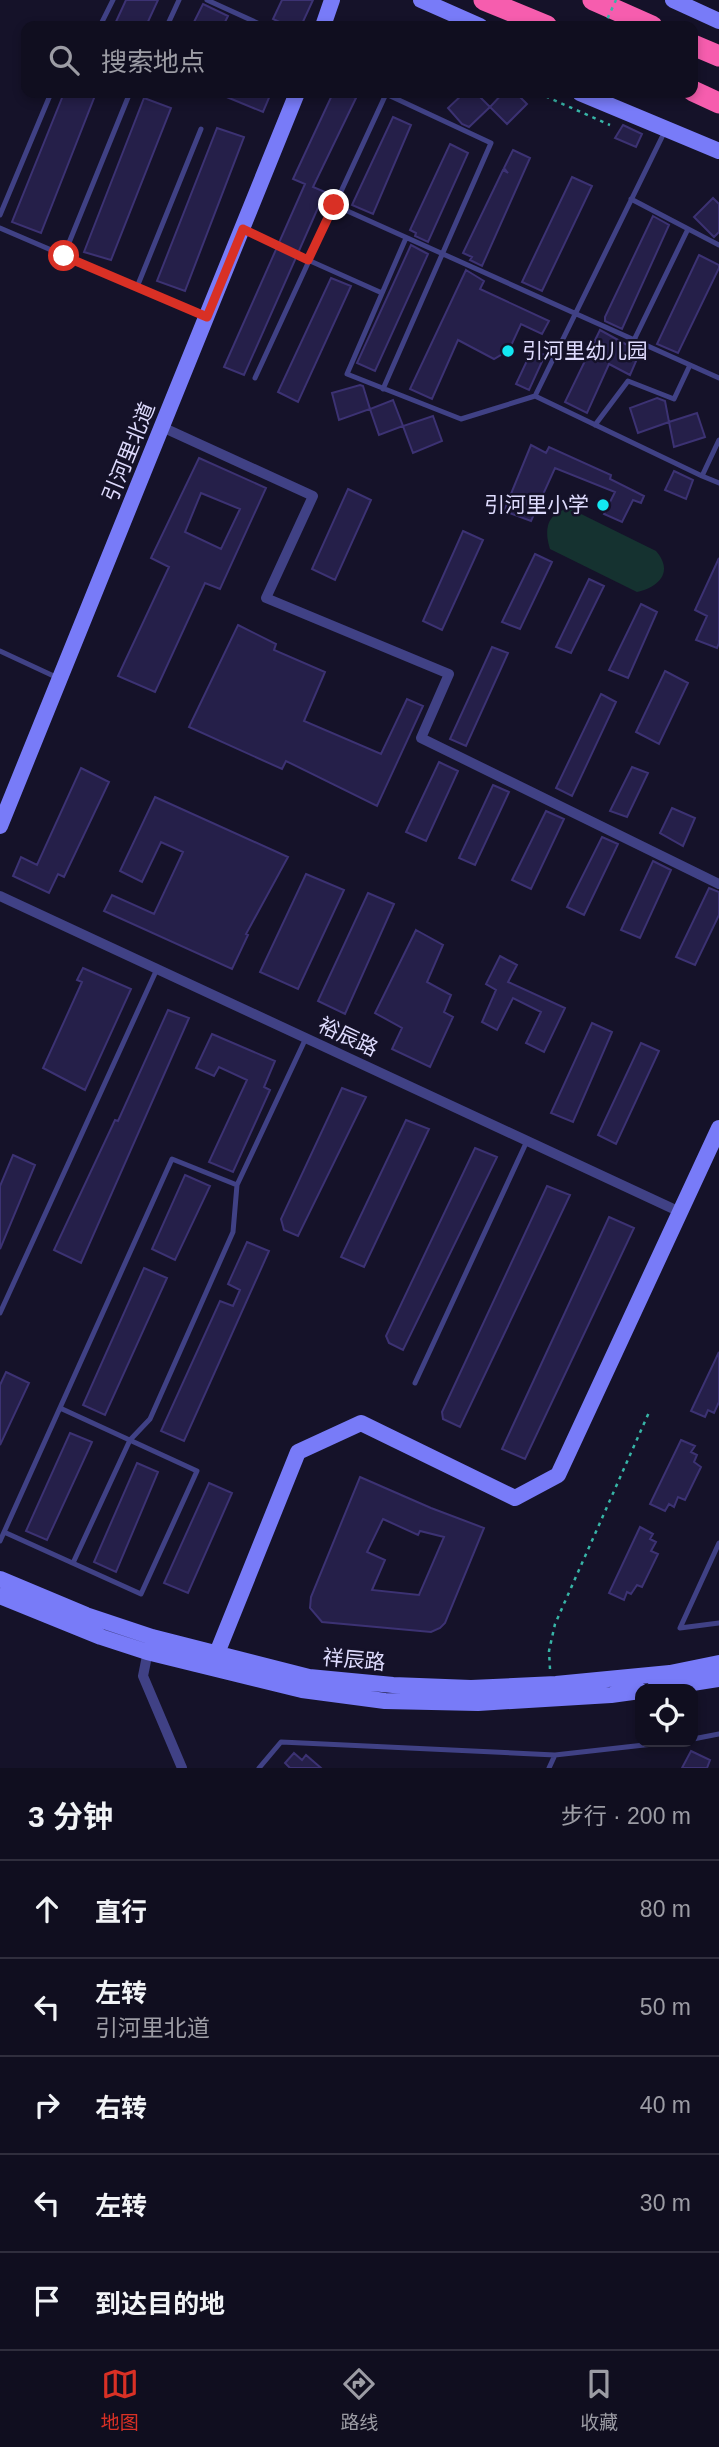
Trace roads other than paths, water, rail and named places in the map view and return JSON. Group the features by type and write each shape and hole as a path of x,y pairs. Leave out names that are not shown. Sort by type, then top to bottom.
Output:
{"highway":[{"path":"484,0 535,21"},
{"path":"593,0 641,21"},
{"path":"698,46 719,57"},
{"path":"698,93 719,103"}],"street":[{"path":"325,21 332,0"},
{"path":"421,0 469,21"},
{"path":"673,0 719,21"},
{"name":"引河里北道","path":"0,826 295,98"},
{"path":"592,98 719,152"},
{"path":"162,427 313,496 266,598 449,674 421,738 719,884"},
{"name":"裕辰路","path":"0,896 680,1212"},
{"path":"217,1653 298,1452 361,1423 515,1498 558,1475 719,1128"},
{"name":"祥辰路","path":"0,1579 150,1645 302,1690 385,1701 478,1703 635,1692"},
{"name":"祥辰路","path":"0,1596 101,1637 217,1653 309,1677 471,1688 556,1684 670,1673 719,1663"},
{"path":"150,1645 143,1676 182,1768"},
{"path":"686,1684 719,1679"}],"lane":[{"path":"102,21 113,0"},
{"path":"169,21 179,0"},
{"path":"207,0 253,21"},
{"path":"0,215 49,98"},
{"path":"64,256 128,98"},
{"path":"255,378 384,98"},
{"path":"383,389 491,143 395,98"},
{"path":"535,396 667,128"},
{"path":"137,287 201,129"},
{"path":"631,199 719,245"},
{"path":"334,205 719,378"},
{"path":"0,228 207,317"},
{"path":"634,340 688,229"},
{"path":"406,238 347,374 461,419 535,396 719,483"},
{"path":"308,260 382,293"},
{"path":"595,425 628,382 674,399 690,365"},
{"path":"702,476 719,440"},
{"path":"0,651 58,678"},
{"path":"0,1312 157,970"},
{"path":"73,1563 130,1440 150,1419 233,1232 237,1185 306,1038"},
{"path":"415,1383 527,1142"},
{"path":"0,1541 172,1159 237,1185"},
{"path":"4,1532 141,1594 197,1471 60,1408"},
{"path":"719,1543 680,1628 719,1623"},
{"path":"698,1738 719,1734"},
{"path":"259,1768 281,1742 555,1755 635,1746"},
{"path":"549,1768 555,1755"}],"place":[{"name":"引河里幼儿园","path":"508,351"},
{"name":"引河里小学","path":"603,505"}]}
